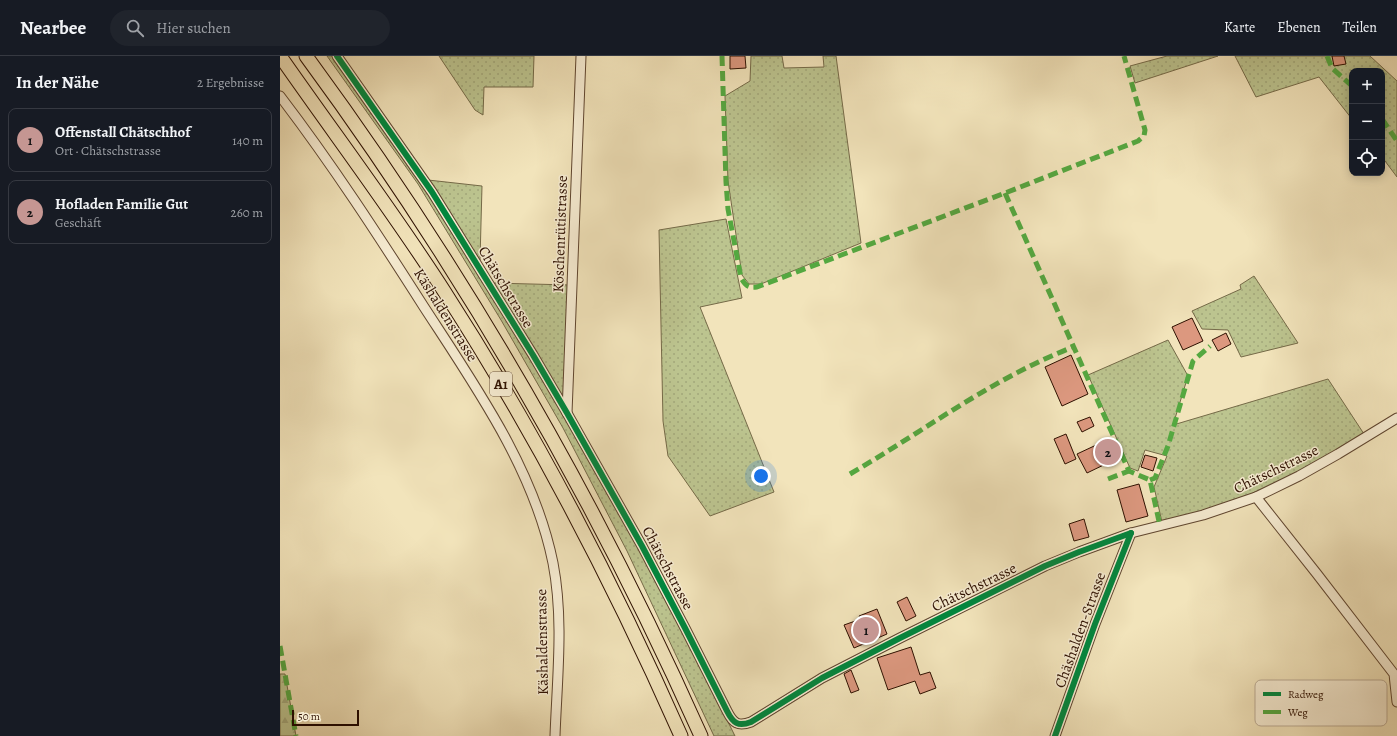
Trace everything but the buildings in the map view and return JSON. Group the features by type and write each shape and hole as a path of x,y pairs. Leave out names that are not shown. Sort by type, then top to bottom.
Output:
{"highway":[{"name":"A1","path":"280,56 417,250 494,372 591,548 631,628 681,736"},
{"name":"A1","path":"306,56 352,119 407,199 463,286 516,375 558,448 607,540 701,736"}],"street":[{"name":"Chätschstrasse","path":"337,56 398,142 455,227 567,413 642,546 729,715 736,723 740,724 751,722 822,678 1046,566 1131,533 1203,515 1256,497 1299,476 1397,418"},
{"name":"Köschenrütistrasse","path":"567,413 581,56"},
{"name":"Käshaldenstrasse","path":"280,96 362,212 457,358 502,433 529,489 540,518 549,549 557,596 558,644 555,736"},
{"path":"1256,497 1318,574 1394,674 1397,702"},
{"name":"Chäshalden-Strasse","path":"1056,736 1095,624 1131,533"}],"green space":[{"path":"327,56 333,56 422,181 541,373 673,611 735,736 714,736 627,551 563,428 501,320 418,184"},
{"path":"439,56 534,56 533,87 484,87 483,115 475,110"},
{"path":"751,56 782,56 784,68 824,67 823,56 836,56 861,243 761,284 749,284 742,275 728,181 725,96 750,81"},
{"path":"1167,56 1218,56 1135,83 1130,66"},
{"path":"1235,56 1370,56 1383,68 1349,68 1349,115 1319,77 1256,97"},
{"path":"1385,70 1397,81 1397,177 1385,161"},
{"path":"428,180 482,186 480,260"},
{"path":"726,219 742,298 700,307 774,492 710,516 668,456 663,421 659,230"},
{"path":"1254,276 1298,343 1241,357 1228,330 1202,329 1192,311 1241,289 1240,285"},
{"path":"492,283 570,285 563,402"},
{"path":"1168,340 1188,376 1173,425 1328,379 1364,434 1297,474 1226,506 1162,522 1154,487 1167,456 1145,450 1138,471 1130,468 1088,375"},
{"path":"280,674 285,674 296,736 280,736"}],"marked path":[{"path":"722,56 728,209 741,278 749,287 757,287 1138,141 1144,136 1145,130 1124,56"},
{"path":"1327,56 1332,68 1349,83"},
{"path":"1385,123 1397,141"},
{"path":"1005,193 1129,471 1150,480 1160,526"},
{"path":"1150,480 1155,478 1168,446 1193,361 1210,346"},
{"path":"850,474 987,389 1043,360 1073,347"},
{"path":"1108,479 1129,471"},
{"path":"280,646 296,736"}],"cycle path":[{"path":"337,56 432,192 533,355 642,546 727,711 736,723 743,724 751,722 822,678 1045,566 1131,533"},
{"path":"1055,736 1095,624 1131,533"}],"place":[{"name":"Hofladen Familie Gut","path":"1108,452"},
{"name":"Offenstall Chätschhof","path":"866,630"}]}
